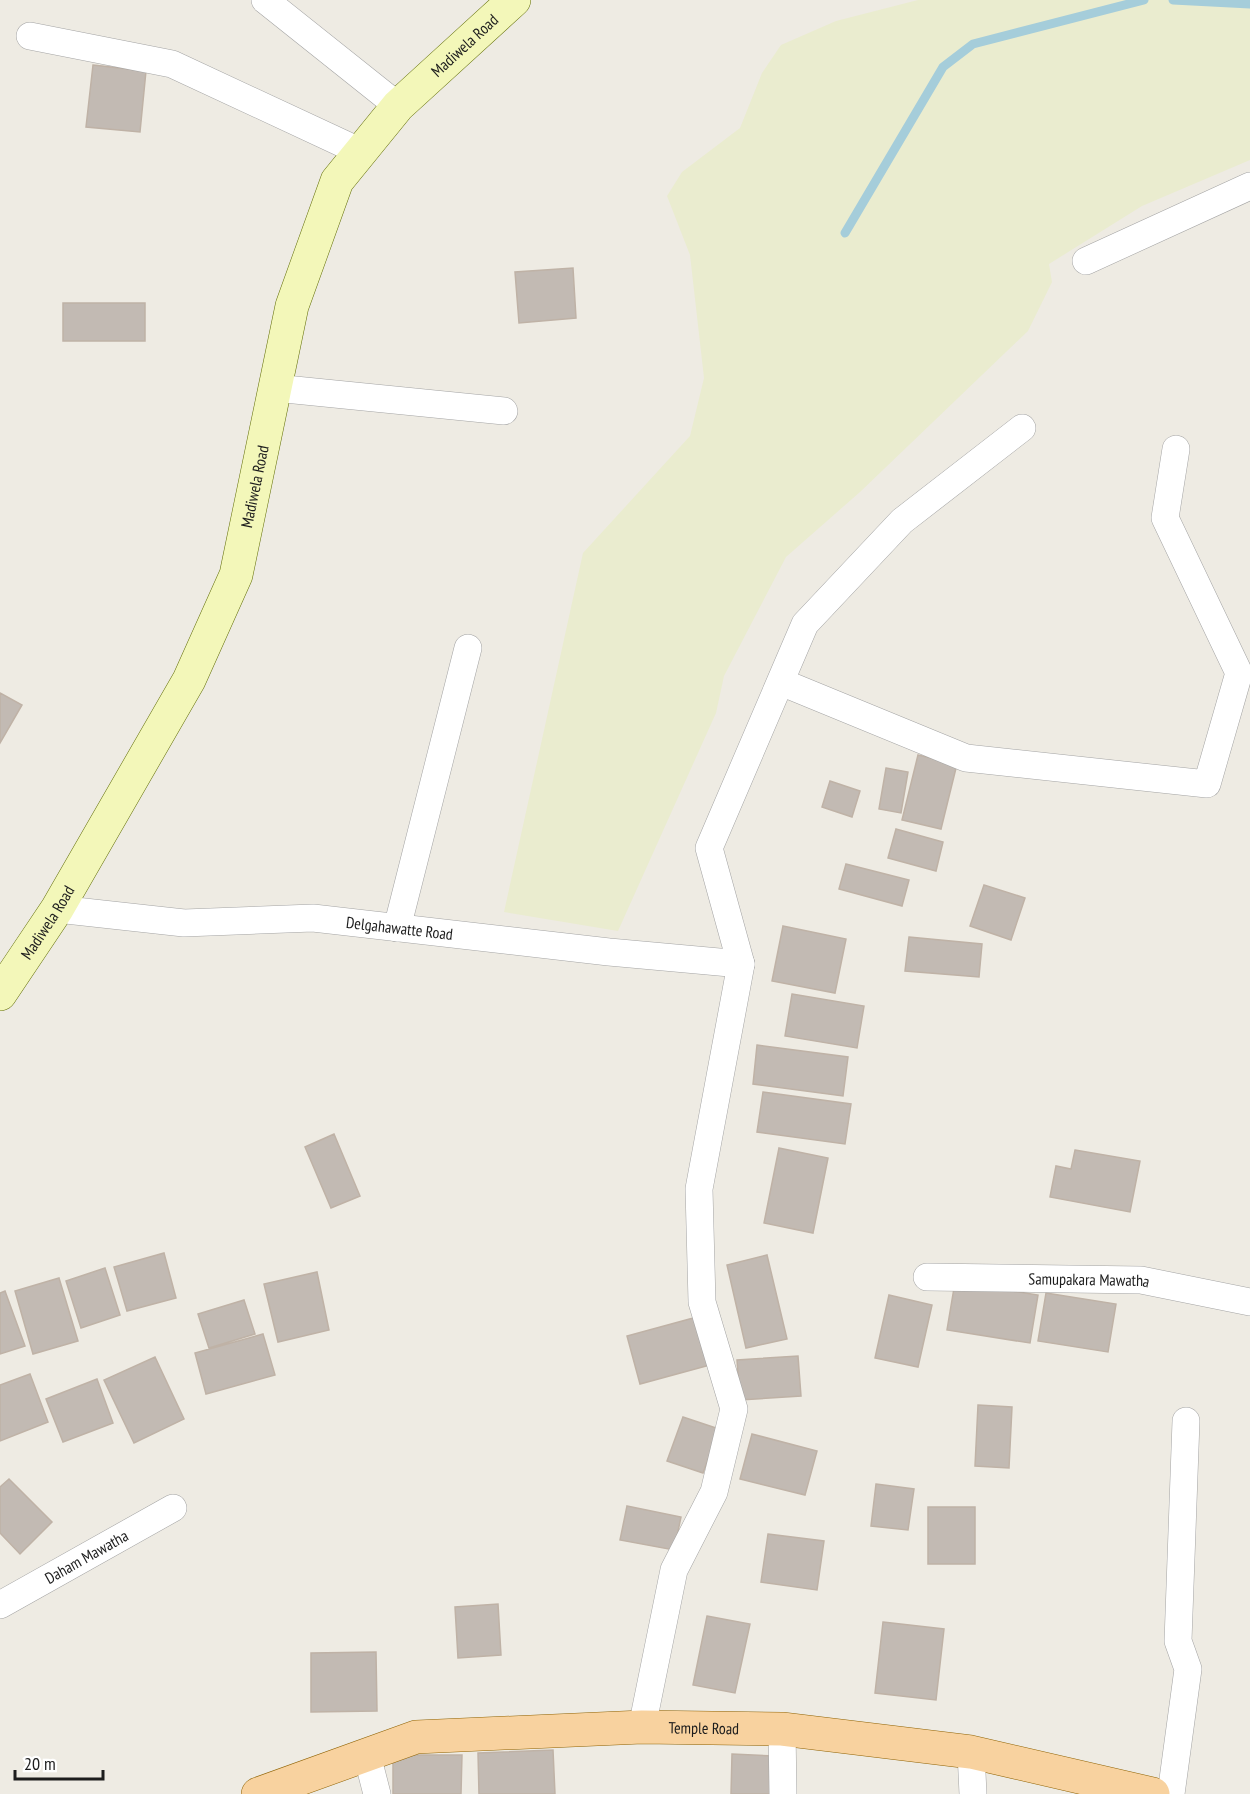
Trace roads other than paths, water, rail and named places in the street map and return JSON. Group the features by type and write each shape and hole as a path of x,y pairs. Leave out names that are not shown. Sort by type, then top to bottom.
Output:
{"main road":[{"name":"Madiwela Road","path":"0,994 57,909 189,680 236,575 292,306 337,181 398,106 514,0"},
{"name":"Temple Road","path":"258,1794 416,1737 642,1727 782,1729 970,1752 1153,1794"}],"street":[{"path":"265,0 398,106"},
{"path":"30,36 172,64 362,152"},
{"path":"1086,261 1250,186"},
{"path":"275,388 504,411"},
{"path":"642,1727 674,1570 714,1492 734,1409 702,1302 699,1190 741,964 709,848 805,624 902,521 1022,428"},
{"path":"781,682 966,758 1207,784 1245,677 1165,518 1176,449"},
{"path":"398,928 468,648"},
{"name":"Delgahawatte Road","path":"57,909 184,922 313,918 609,952 741,964"},
{"name":"Samupakara Mawatha","path":"927,1277 1141,1280 1250,1302"},
{"path":"1171,1794 1188,1669 1178,1641 1186,1421"},
{"name":"Daham Mawatha","path":"0,1605 172,1508"},
{"path":"782,1729 783,1794"},
{"path":"970,1752 973,1794"},
{"path":"367,1755 377,1794"}],"waterway":[{"path":"845,233 943,67 973,44 1144,0"},
{"path":"1173,0 1250,4"}]}
